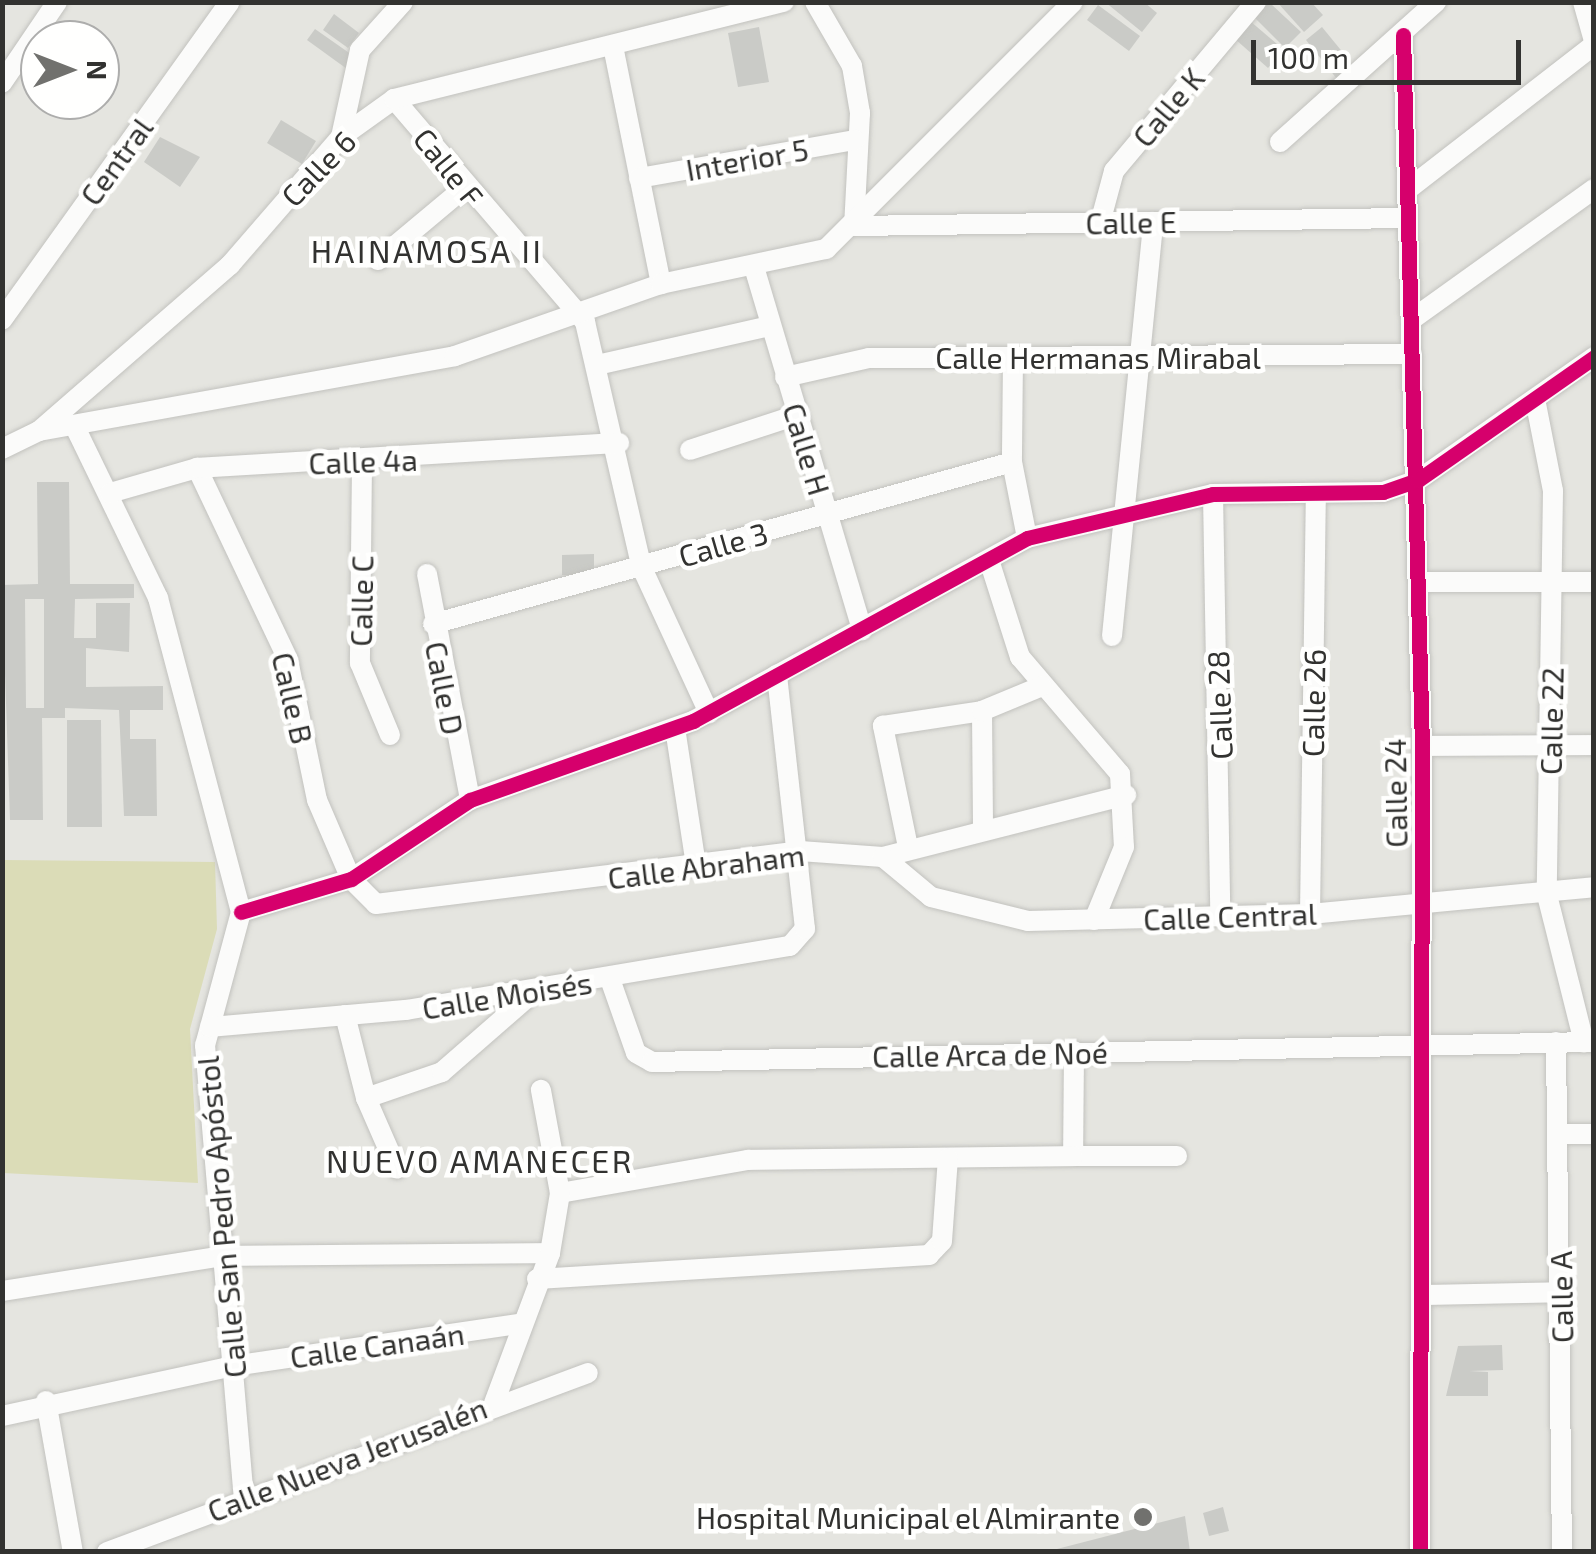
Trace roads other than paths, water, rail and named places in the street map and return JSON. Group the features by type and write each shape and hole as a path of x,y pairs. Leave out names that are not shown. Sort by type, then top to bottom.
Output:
{"street":[{"path":"2,82 57,2"},
{"name":"Central","path":"2,320 230,2"},
{"path":"341,137 360,50 404,2"},
{"name":"Calle 6","path":"39,430 230,265 341,137 394,100 614,52 784,2"},
{"path":"815,2 852,66 856,140 854,226"},
{"path":"2,449 39,430 76,429 285,381 454,356 578,317 660,284 754,268 826,249 854,226 1073,2"},
{"name":"Calle K","path":"1100,222 1114,171 1256,2"},
{"path":"1280,142 1436,2"},
{"path":"1407,190 1594,43 1583,2"},
{"name":"Calle 24","path":"1402,35 1418,480 1424,905 1420,1552"},
{"path":"614,52 660,284"},
{"name":"Calle F","path":"394,100 464,188 578,317"},
{"name":"Interior 5","path":"639,178 856,140"},
{"path":"378,260 464,188"},
{"path":"1412,320 1594,189"},
{"name":"Calle E","path":"854,226 1408,218"},
{"path":"1112,636 1128,507 1153,222"},
{"name":"Calle H","path":"754,268 862,630"},
{"path":"578,317 597,365 619,443 642,568 709,712"},
{"path":"597,365 770,326"},
{"name":"Calle Hermanas Mirabal","path":"786,376 869,358 1412,354"},
{"path":"241,912 352,879 470,800 675,728 709,712 1027,538 1128,507 1213,494 1384,492 1418,480 1594,357"},
{"path":"1013,358 1012,462 1027,538"},
{"name":"Calle 22","path":"1535,398 1552,472 1552,744 1546,894 1589,1042"},
{"path":"690,450 797,414"},
{"name":"Calle San Pedro Apóstol","path":"76,429 158,598 241,912 210,1028 244,1498"},
{"name":"Calle 4a","path":"110,493 197,468 362,462 619,443"},
{"name":"Calle C","path":"362,462 360,663 390,734"},
{"name":"Calle 3","path":"433,624 1012,462"},
{"name":"Calle B","path":"197,468 288,660 317,800 352,879"},
{"name":"Calle 26","path":"1310,914 1316,493"},
{"name":"Calle 28","path":"1213,494 1220,916"},
{"path":"989,560 1020,657 1120,774 1126,795 1124,847 1094,920"},
{"name":"Calle D","path":"427,574 433,624 470,800"},
{"path":"1420,582 1594,582"},
{"path":"778,676 800,851"},
{"path":"908,847 883,726 982,711 1042,686"},
{"path":"982,711 984,830"},
{"path":"675,728 696,866"},
{"path":"1422,746 1594,744"},
{"name":"Calle Abraham","path":"352,879 364,897 398,906 800,851 883,857 908,847 1126,795"},
{"name":"Calle Moisés","path":"210,1028 346,1016 610,979 800,940 800,851"},
{"name":"Calle Central","path":"883,857 931,897 978,914 1094,920 1310,914 1546,894 1594,886"},
{"name":"Calle Arca de Noé","path":"610,979 636,1053 652,1062 1589,1042"},
{"path":"366,1098 442,1072 536,990"},
{"path":"346,1016 366,1098 397,1169"},
{"name":"Calle A","path":"1556,1042 1562,1292 1562,1552"},
{"path":"1073,1156 1074,1051"},
{"path":"494,1403 517,1324 550,1253 560,1194 541,1090"},
{"path":"1558,1134 1594,1134"},
{"path":"560,1194 748,1160 1176,1156"},
{"path":"537,1279 929,1255 942,1241 948,1158"},
{"path":"2,1291 224,1256 550,1253"},
{"path":"1424,1296 1562,1292"},
{"name":"Calle Canaán","path":"2,1416 46,1401 233,1366 517,1324"},
{"name":"Calle Nueva Jerusalén","path":"108,1552 494,1403 588,1373"},
{"path":"46,1401 73,1552"}],"place":[{"name":"Hospital Municipal el Almirante","path":"1143,1517"}],"district":[{"name":"HAINAMOSA II","path":"427,250"},
{"name":"NUEVO AMANECER","path":"480,1160"}]}
